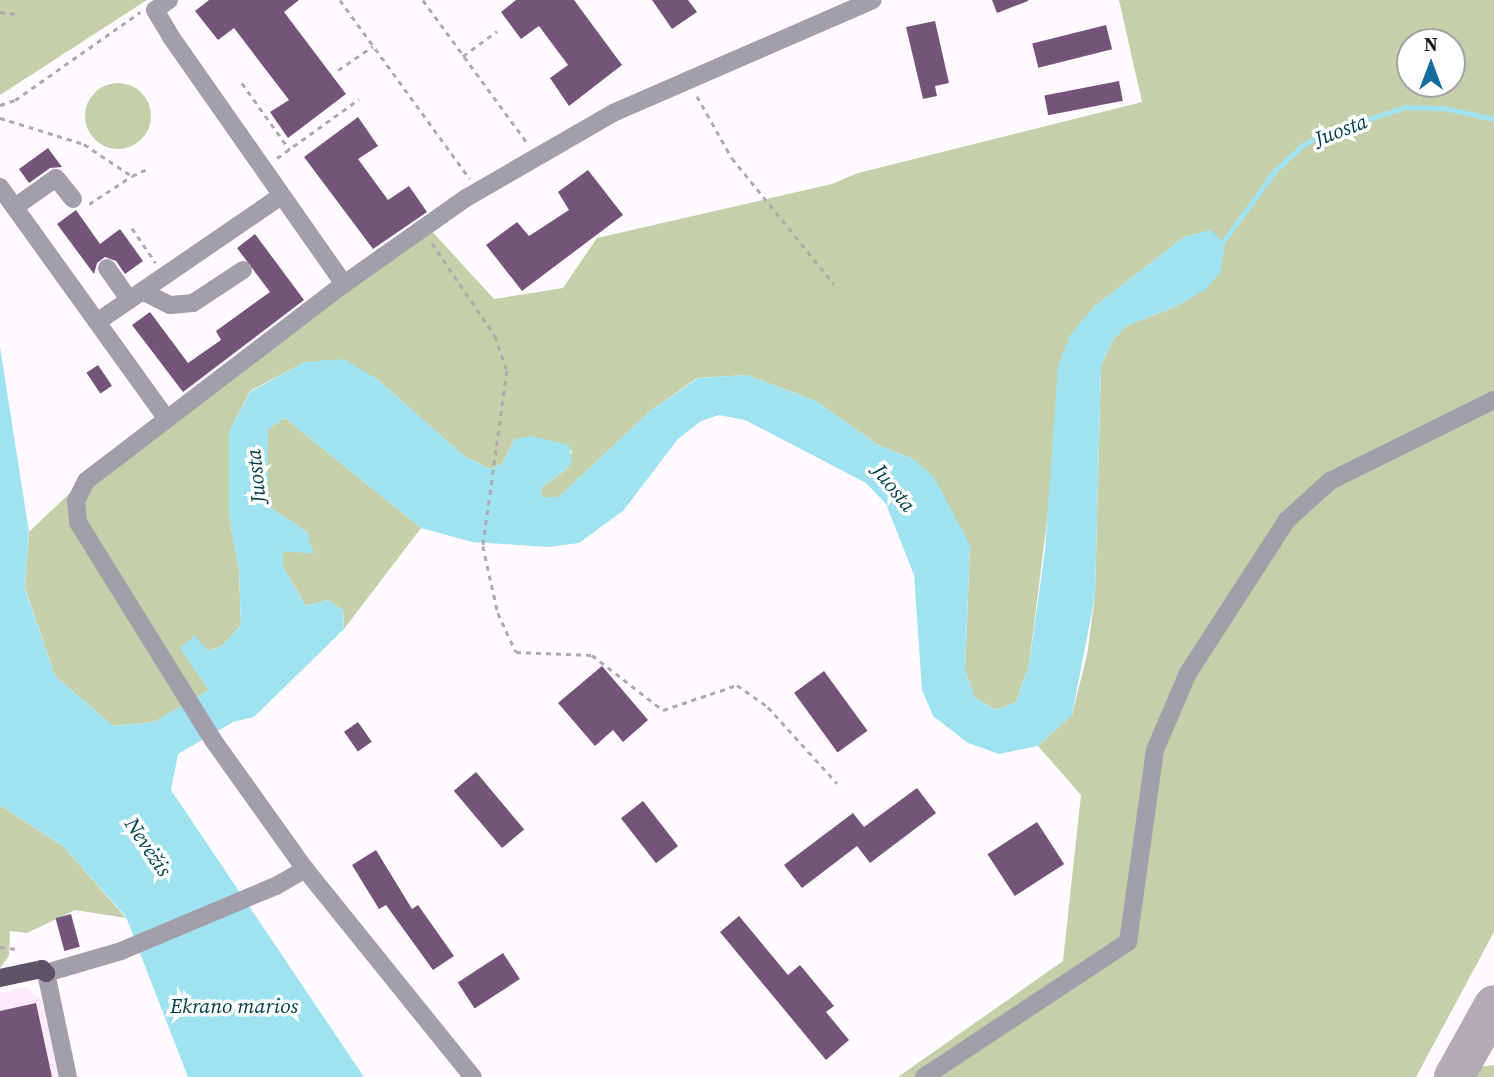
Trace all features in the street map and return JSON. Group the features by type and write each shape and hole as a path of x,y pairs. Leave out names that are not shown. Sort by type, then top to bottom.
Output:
{"main road":[{"path":"0,978 42,969 46,973"}],"street":[{"path":"473,1077 305,869 213,740 78,522 76,500 95,469 344,284 479,191 613,113 873,0"},
{"path":"162,5 256,160 344,284"},
{"path":"15,207 56,178 73,199"},
{"path":"0,187 165,417"},
{"path":"97,322 281,196"},
{"path":"107,268 135,295 170,305 193,303 243,270"},
{"path":"923,1077 1128,942 1155,750 1188,673 1287,520 1330,481 1494,400"},
{"path":"68,1077 46,973 121,951 276,886 305,869"}],"path":[{"path":"340,0 479,191"},
{"path":"422,0 538,157"},
{"path":"0,105 15,100 139,12 162,5"},
{"path":"0,12 17,14"},
{"path":"463,56 497,31"},
{"path":"338,70 373,45"},
{"path":"688,80 732,158 834,284"},
{"path":"242,83 290,150"},
{"path":"256,160 270,152 278,159 359,99"},
{"path":"0,118 84,144 132,176"},
{"path":"73,199 89,204 149,168"},
{"path":"132,228 165,275"},
{"path":"423,230 495,336 507,371 484,546 498,613 516,652 592,655 663,709 686,706 737,685 768,707 836,783"},
{"path":"0,947 17,949"}],"shaded area":[{"path":"26,987 41,999 60,1077 0,1077 0,993"}],"green space":[{"path":"0,0 147,0 0,95"},
{"path":"1119,0 1494,0 1494,932 1416,1077 898,1077 1063,961 1081,795 1038,746 1072,715 1087,655 1095,596 1101,366 1113,340 1126,326 1177,306 1211,230 1184,237 1094,307 1070,336 1029,665 1016,702 996,710 975,698 965,671 970,546 913,459 878,445 816,401 747,375 697,378 649,412 559,497 542,497 541,488 568,468 572,451 515,439 502,464 490,469 464,456 377,379 305,362 250,391 229,432 229,516 239,570 241,625 222,646 208,651 181,648 209,690 154,722 113,726 55,676 25,588 29,532 95,469 428,227 494,299 563,288 597,238 832,184 858,173 1142,102"},
{"path":"124,83 142,92 149,103 149,129 142,140 131,147 112,149 94,140 87,129 85,110 94,92 105,85"},
{"path":"285,418 421,528 344,629 343,610 328,600 306,606 283,567 283,551 313,553 307,532 268,506 268,429"},
{"path":"0,805 64,847 126,918 75,910 27,933 10,931 9,956 0,968"},
{"path":"1494,1065 1494,1077 1475,1077 1480,1067"}],"water":[{"path":"1210,230 1225,243 1220,273 1205,290 1177,306 1126,326 1113,340 1101,366 1095,596 1072,715 1038,746 999,754 968,743 933,716 922,690 914,575 886,504 866,483 745,420 719,415 701,421 678,439 623,511 579,543 548,547 472,542 421,528 285,418 268,429 268,506 307,532 314,554 283,551 283,567 306,606 328,600 343,610 344,629 254,717 233,722 178,754 171,790 364,1077 188,1077 126,917 64,847 0,805 0,347 29,532 25,589 55,676 113,726 154,722 209,690 180,648 195,636 208,651 222,646 241,625 239,570 229,516 229,432 250,392 305,362 344,359 377,379 464,456 490,469 502,464 515,439 531,436 569,445 572,460 568,468 541,488 542,497 559,497 649,412 698,378 747,375 816,401 878,445 913,459 934,477 970,545 965,671 975,698 996,710 1016,702 1029,665 1045,550 1058,366 1070,335 1094,307 1184,237"}],"building":[{"path":"209,0 299,0 284,12 346,94 288,138 270,112 289,100 234,28 218,40 195,11"},
{"path":"516,0 574,0 622,65 569,106 550,78 568,65 539,26 521,39 501,12"},
{"path":"652,0 688,0 697,12 672,29"},
{"path":"992,0 1028,0 1028,1 997,13"},
{"path":"935,21 949,83 935,86 937,96 923,99 906,27"},
{"path":"1106,25 1112,49 1038,68 1032,43"},
{"path":"1119,81 1123,101 1048,115 1044,96"},
{"path":"358,117 378,146 358,159 388,200 409,186 427,212 373,249 304,157"},
{"path":"48,148 62,167 50,168 29,183 19,169"},
{"path":"588,170 623,215 522,291 486,245 517,222 529,236 569,210 558,192"},
{"path":"76,210 100,244 120,229 143,261 125,274 116,261 105,257 97,263 94,274 57,224"},
{"path":"255,234 304,300 183,392 132,325 150,312 188,363 221,340 216,331 270,292 237,248"},
{"path":"98,365 112,386 100,394 86,373"},
{"path":"602,666 648,720 623,742 613,730 595,746 558,703"},
{"path":"824,671 867,731 838,753 794,693"},
{"path":"358,722 372,742 358,751 344,732"},
{"path":"476,772 524,829 502,848 454,791"},
{"path":"917,788 936,813 870,863 857,846 802,888 784,865 853,813 864,827"},
{"path":"643,801 678,846 656,863 621,818"},
{"path":"1037,822 1064,864 1015,896 988,854"},
{"path":"376,850 412,909 418,905 454,956 433,970 386,905 379,909 352,865"},
{"path":"71,914 80,947 64,951 56,918"},
{"path":"739,916 788,975 800,965 834,1006 826,1012 849,1040 826,1060 720,932"},
{"path":"503,953 520,979 475,1008 458,982"},
{"path":"36,1003 52,1077 0,1077 0,1011"}],"waterway":[{"name":"Juosta","path":"1220,246 1274,172 1303,145 1328,132 1407,107 1444,108 1494,119"}],"taxiway":[{"path":"1454,1077 1494,1005"}],"water label":[{"name":"Nevėžis","path":"148,847"},
{"name":"Ekrano marios","path":"234,1006"}]}
